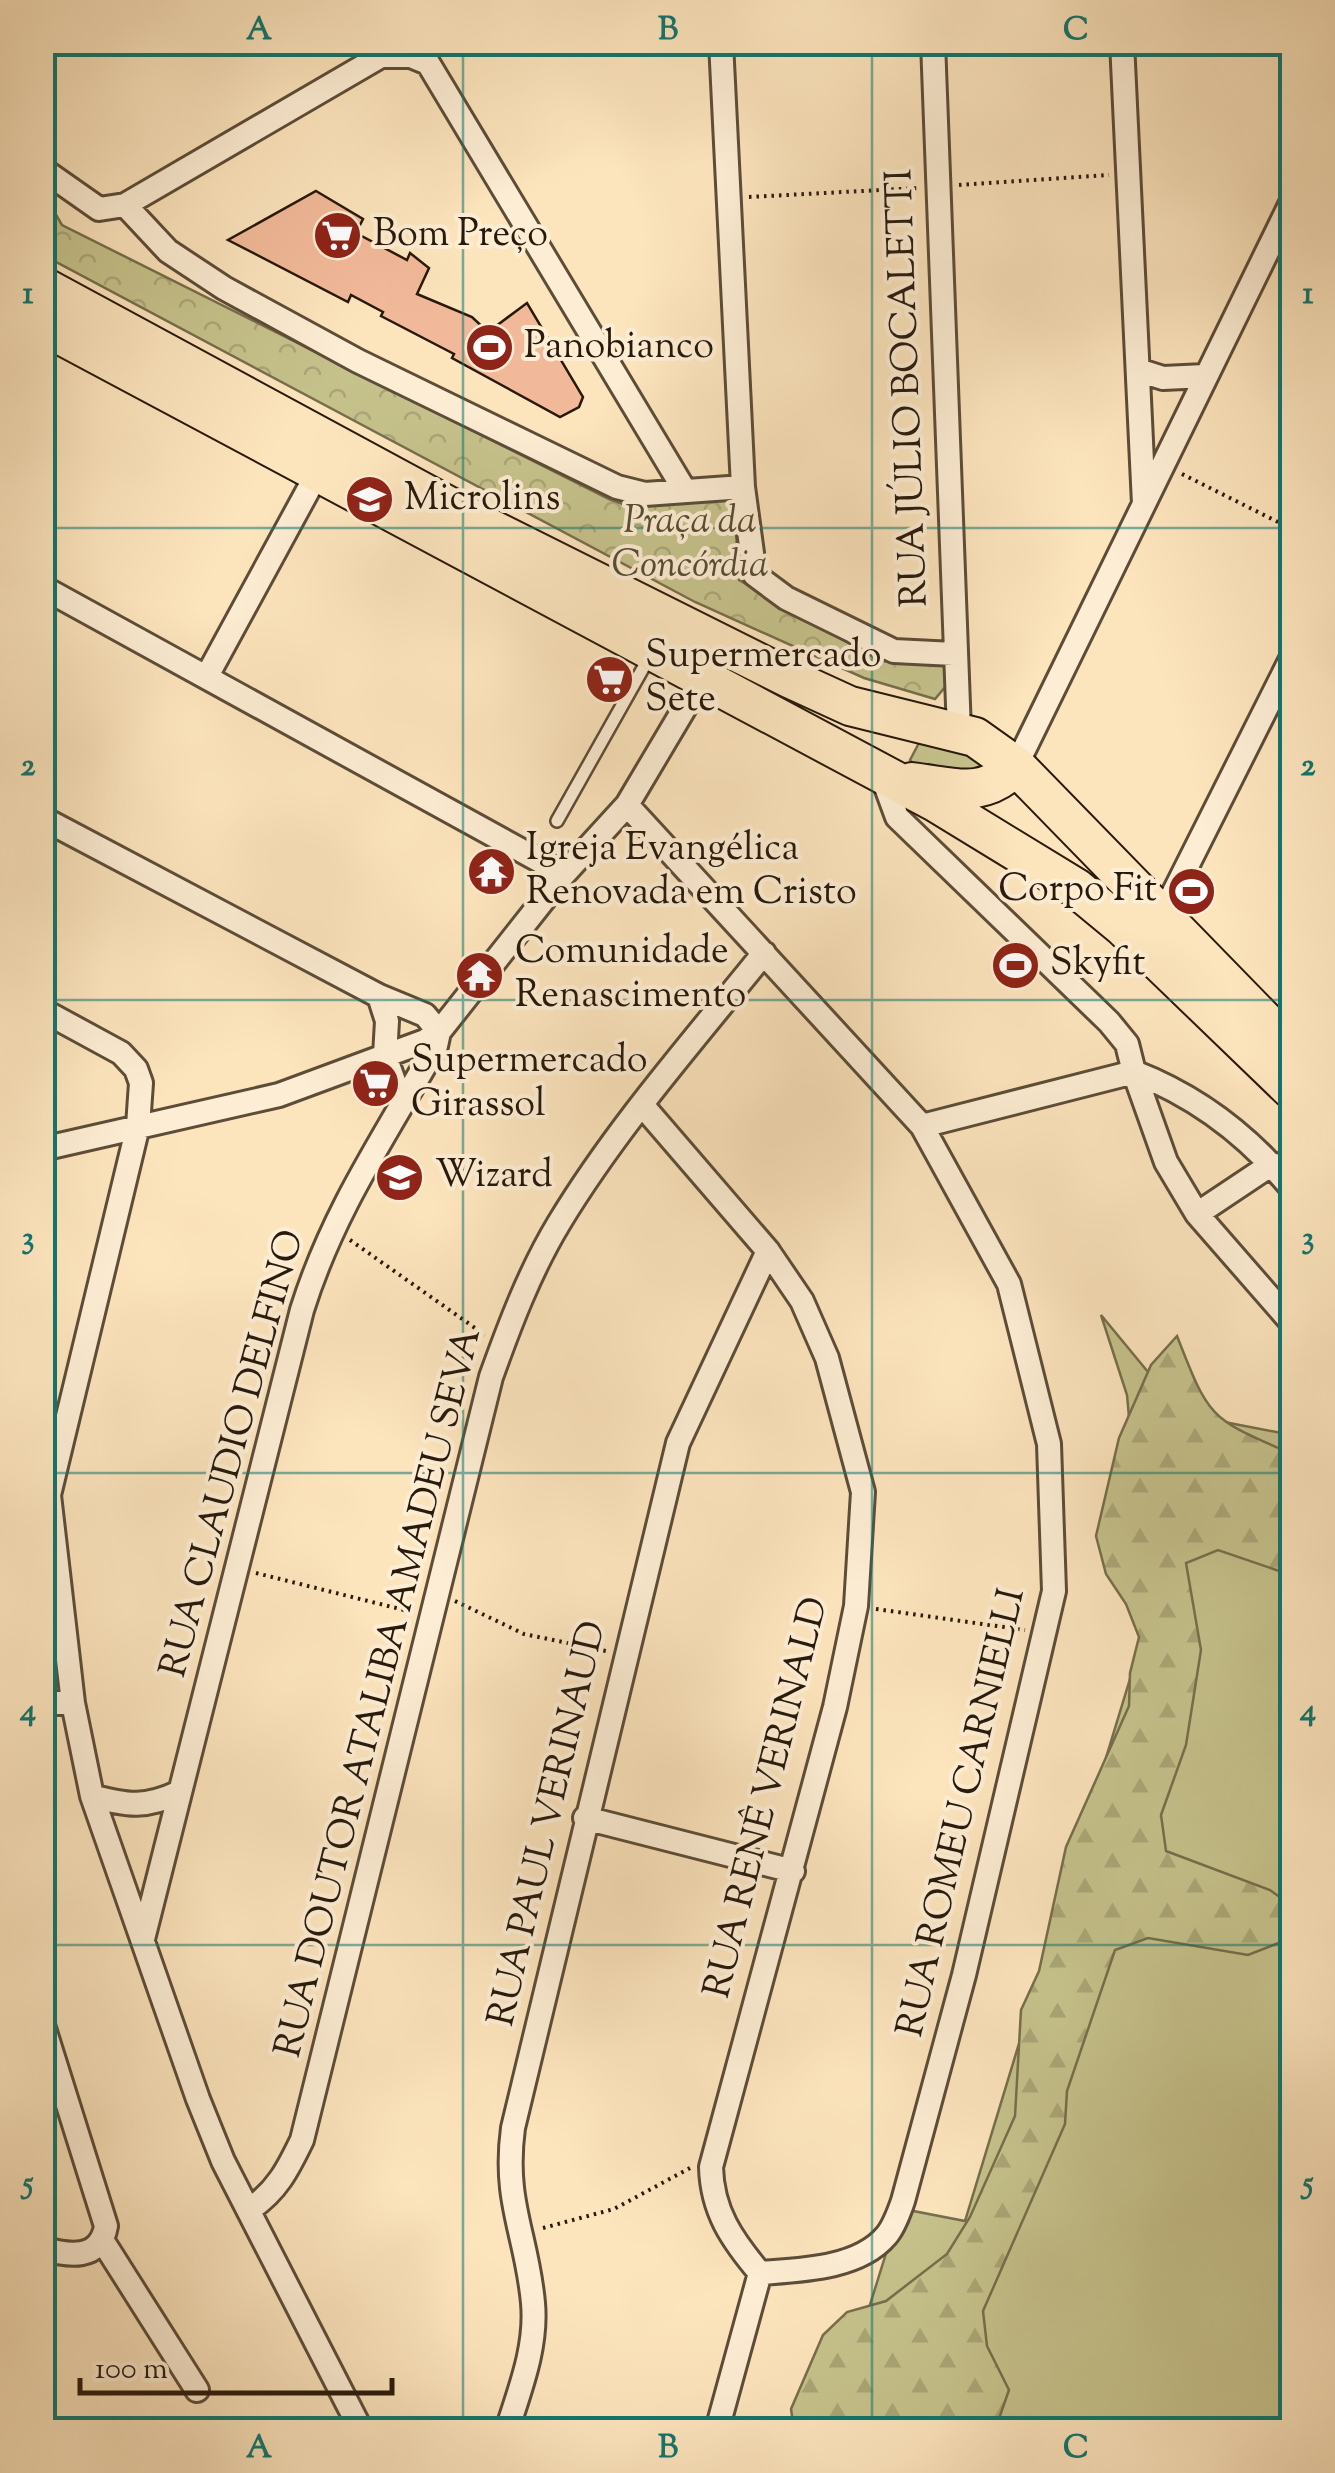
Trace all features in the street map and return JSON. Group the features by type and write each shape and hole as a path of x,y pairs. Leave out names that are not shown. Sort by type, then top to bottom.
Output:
{"main road":[{"path":"42,286 489,528 850,706 947,729 1016,766 1292,1048"},
{"path":"42,325 894,778 1076,888 1122,926 1292,1090"},
{"path":"703,677 728,658 753,656"},
{"path":"894,778 898,744 906,735 914,730 947,729"},
{"path":"894,778 983,789 998,784 1016,766"}],"street":[{"path":"721,42 743,487 755,576 769,588 894,650 954,654"},
{"name":"RUA JÚLIO BOCALETTI","path":"933,42 954,654 947,729"},
{"path":"1122,42 1141,371 1144,508"},
{"path":"42,169 99,209 124,205 380,56 412,49 442,80 685,491"},
{"path":"1016,766 1292,201"},
{"path":"124,205 168,251 358,362 617,487 645,494 743,487"},
{"path":"1141,371 1163,378 1205,376"},
{"path":"207,676 318,472"},
{"path":"42,587 564,874"},
{"path":"1162,918 1292,657"},
{"name":"RUA CLAUDIO DELFINO","path":"143,1940 302,1310 331,1228 436,1046 439,1032 564,874 626,805 703,677"},
{"path":"894,778 886,788 898,817 1127,1044 1166,1162 1196,1214 1292,1323"},
{"name":"RUA ROMEU CARNIELLI","path":"626,805 922,1126 1010,1284 1044,1426 1054,1591 964,1975 897,2217 887,2236 864,2252 814,2268 760,2273"},
{"path":"42,818 379,996 425,1015 439,1032 280,1095 42,1149"},
{"name":"RUA DOUTOR ATALIBA AMADEU SEVA","path":"250,2209 268,2197 283,2179 302,2140 437,1592 502,1346 519,1300 559,1222 642,1106 764,953"},
{"path":"379,996 387,1022 385,1056 402,1104"},
{"path":"42,1010 121,1052 136,1069 141,1083 138,1126 50,1495 73,1703 92,1796 198,2098 361,2430"},
{"path":"922,1126 1134,1072 1186,1094 1272,1164 1292,1189"},
{"name":"RUA RENÊ VERINALD","path":"642,1106 768,1251 802,1301 826,1358 851,1436 862,1492 856,1606 836,1707 713,2156 712,2186 730,2238 760,2273"},
{"path":"1196,1214 1272,1164"},
{"name":"RUA PAUL VERINAUD","path":"507,2430 531,2352 533,2326 533,2302 508,2167 513,2128 678,1443 768,1251"},
{"path":"42,1703 73,1703"},
{"path":"92,1796 132,1807 152,1805 180,1792"},
{"path":"585,1818 792,1871"},
{"path":"42,2022 106,2226 102,2240 81,2255 70,2257 42,2248"},
{"path":"102,2240 198,2390"},
{"path":"716,2430 760,2273"}],"lane":[{"path":"557,821 653,650"}],"path":[{"path":"1164,465 1292,528"},
{"path":"331,1228 502,1346"},
{"path":"237,1568 431,1616"},
{"path":"437,1592 524,1634 625,1656"},
{"path":"856,1606 1044,1632"},
{"path":"519,2234 614,2209 713,2156"}],"green space":[{"name":"Praça da Concórdia","path":"42,190 62,225 609,499 628,506 668,498 729,499 735,517 739,580 880,661 946,664 946,686 935,699 864,678 695,602 43,255"},
{"path":"920,741 978,746 995,777 916,767 910,760"},
{"path":"1101,1315 1158,1384 1219,1421 1292,1435 1292,2430 831,2430 888,2247 913,2211 965,2221 1140,1646 1137,1507 1127,1395"},
{"path":"1177,1336 1197,1385 1216,1413 1244,1432 1292,1454 1292,1571 1288,1574 1218,1550 1186,1563 1201,1650 1186,1745 1161,1815 1166,1851 1270,1890 1292,1906 1281,1942 1248,1955 1148,1938 1115,1950 1067,2091 1065,2124 983,2311 987,2346 1009,2390 995,2430 794,2430 791,2409 823,2335 847,2312 886,2301 947,2254 970,2217 1015,2116 1021,2010 1039,1971 1066,1847 1129,1706 1130,1673 1139,1637 1126,1604 1106,1574 1096,1536 1119,1438 1151,1365"}],"building":[{"path":"316,191 363,219 356,233 407,260 410,253 429,268 417,294 472,317 488,332 527,303 583,397 579,407 560,417 381,316 383,312 351,295 348,302 228,240"}],"place":[{"name":"Bom Preço","path":"338,236"},
{"name":"Panobianco","path":"489,348"},
{"name":"Microlins","path":"369,500"},
{"name":"Supermercado Sete","path":"610,679"},
{"name":"Igreja Evangélica Renovada em Cristo","path":"491,872"},
{"name":"Corpo Fit","path":"1192,891"},
{"name":"Skyfit","path":"1015,965"},
{"name":"Comunidade Renascimento","path":"480,975"},
{"name":"Supermercado Girassol","path":"376,1084"},
{"name":"Wizard","path":"400,1177"}]}
